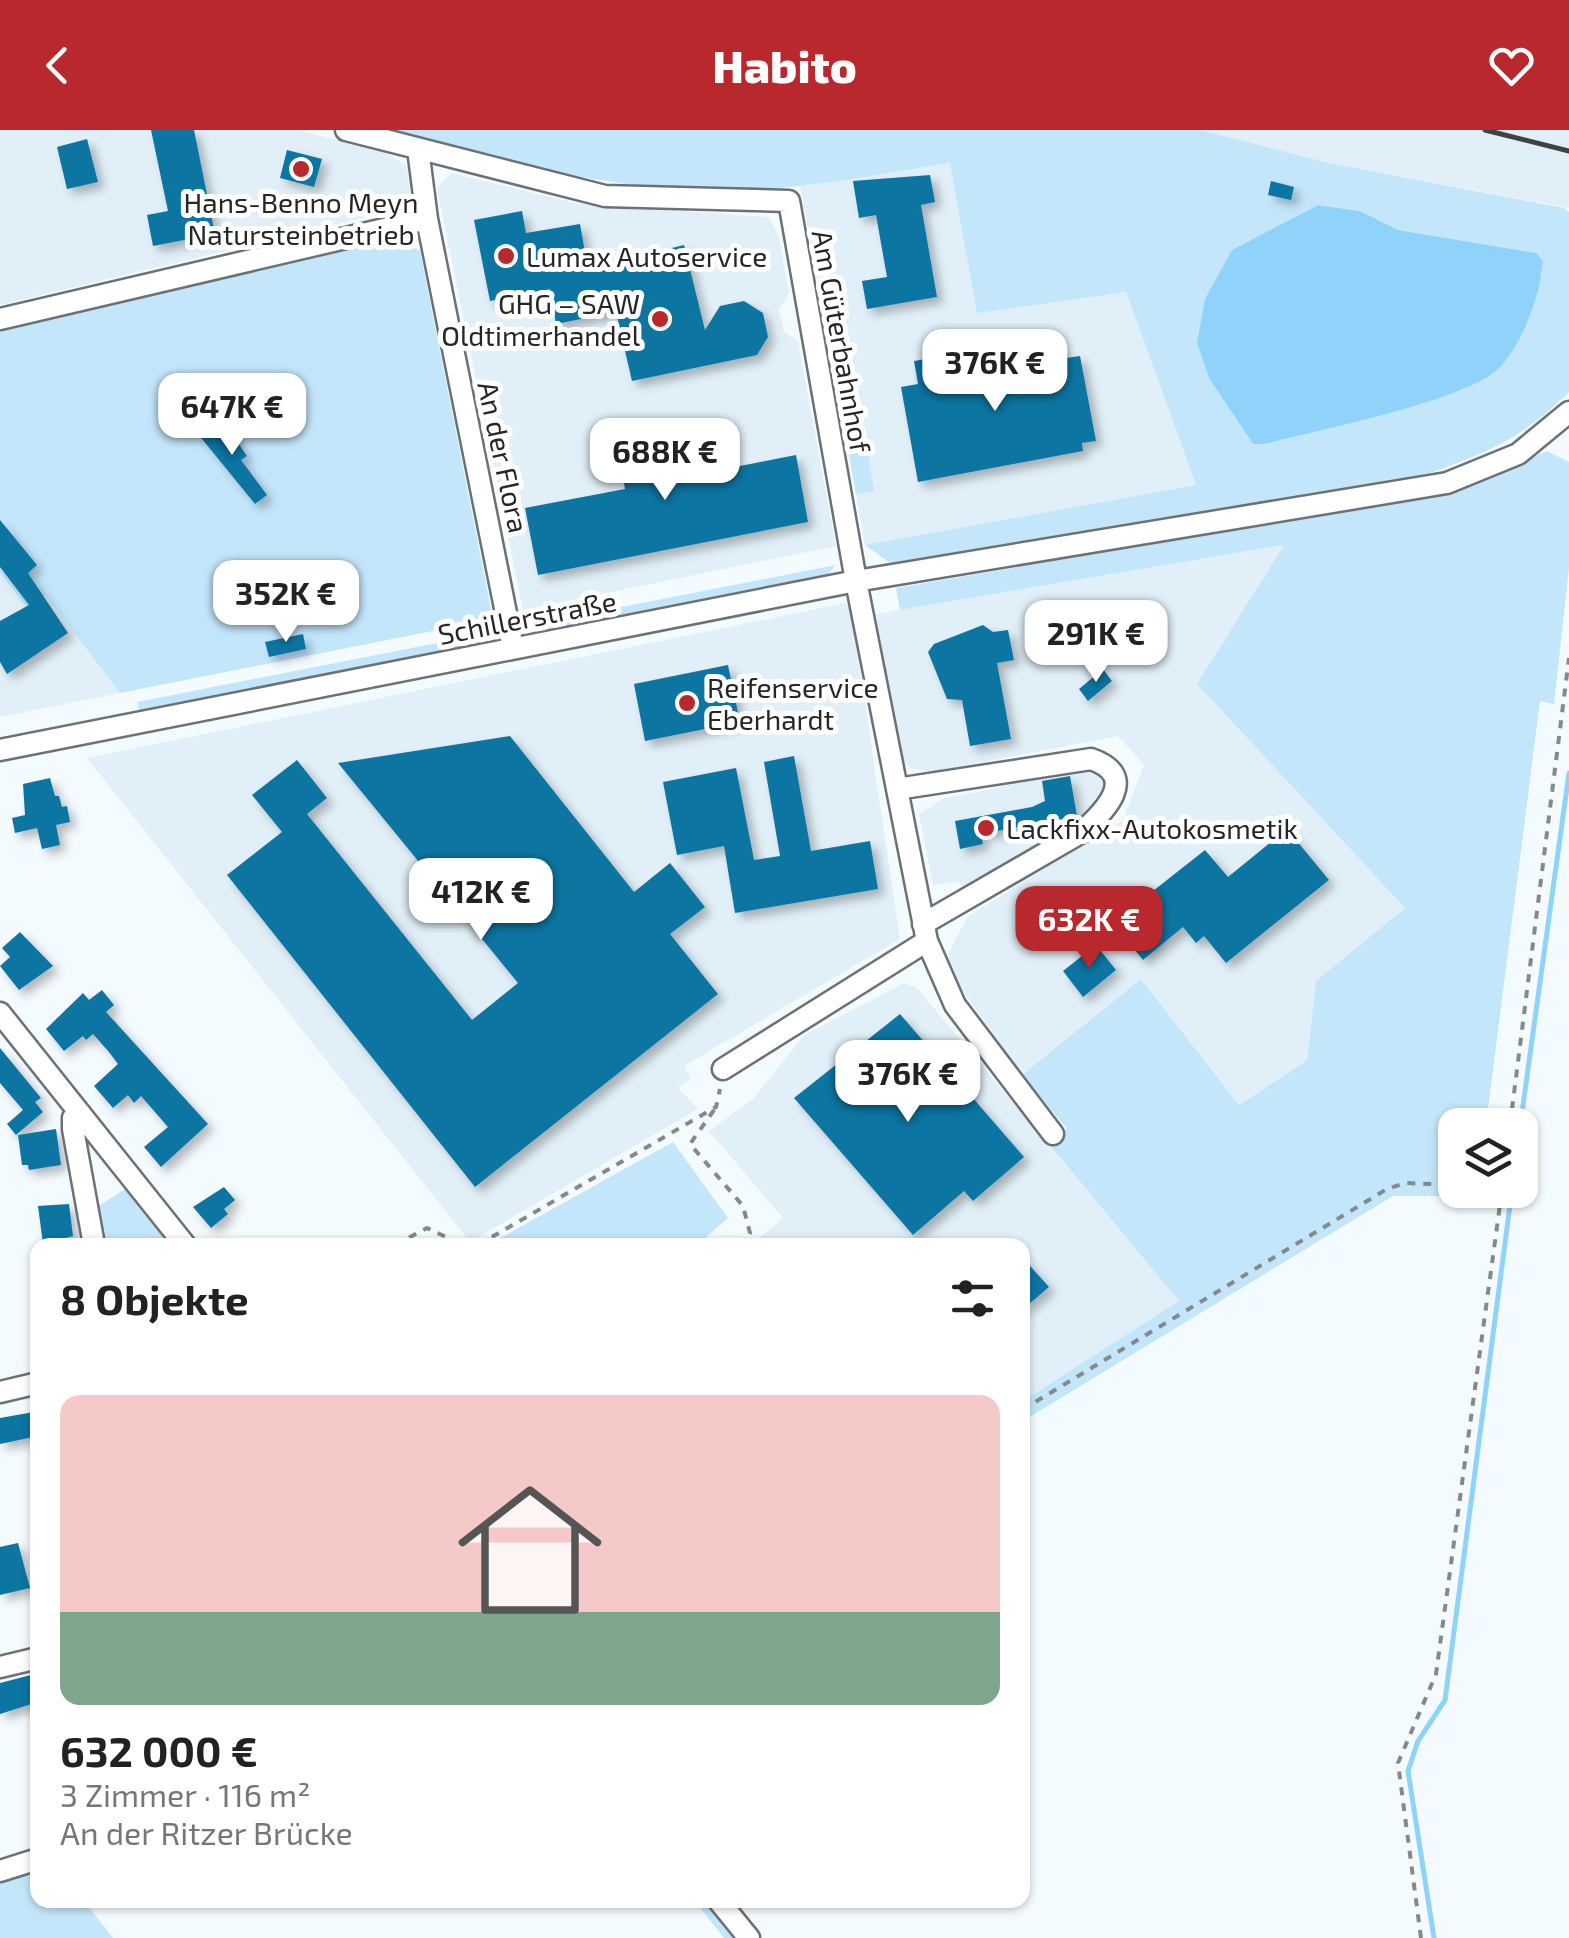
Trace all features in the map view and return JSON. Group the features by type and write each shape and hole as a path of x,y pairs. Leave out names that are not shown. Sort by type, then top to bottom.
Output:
{"street":[{"name":"Am Güterbahnhof","path":"346,130 605,196 789,201 856,581"},
{"name":"An der Flora","path":"418,149 427,219 512,648"},
{"path":"0,319 427,219"},
{"name":"Schillerstraße","path":"0,750 856,581 1447,483 1518,454 1569,412"},
{"path":"856,581 925,932 955,1005 1053,1134"},
{"path":"723,1069 925,932 1082,832 1104,812 1116,794 1116,782 1111,770 1091,759 898,790"},
{"path":"0,1013 180,1238"},
{"path":"80,1113 73,1118 72,1129 93,1238"},
{"path":"0,1392 30,1385"},
{"path":"0,1667 30,1660"},
{"path":"0,1871 30,1862"},
{"path":"725,1908 749,1938"}],"path":[{"path":"1512,1108 1569,658"},
{"path":"723,1069 716,1107 690,1144 743,1206 750,1233 746,1238"},
{"path":"490,1238 716,1107"},
{"path":"1030,1405 1386,1189 1405,1183 1438,1184"},
{"path":"1421,1938 1398,1763 1436,1674 1500,1208"},
{"path":"409,1238 428,1228 449,1238"}],"shaded area":[{"path":"0,130 298,130 384,152 407,166 410,191 404,204 392,211 0,305"},
{"path":"371,130 1200,130 1330,163 1564,208 1569,212 1569,392 1505,442 1430,473 890,563 865,545 1196,485 1126,292 977,313 950,163 803,186 709,191 561,174","holes":["1318,205 1360,211 1398,230 1536,253 1542,274 1499,368 1464,389 1265,444 1253,444 1210,380 1232,250"]},
{"path":"1200,130 1569,130 1569,208 1330,163"},
{"path":"951,163 978,312 1126,292 1196,485 865,545 800,185"},
{"path":"451,173 579,204 769,217 779,237 789,293 779,310 785,333 798,341 836,546 523,610 437,188"},
{"path":"399,238 420,251 493,619 120,693 46,596 27,607 0,573 0,332"},
{"path":"856,386 874,491 856,494 838,390"},
{"path":"1547,451 1569,462 1569,568 1554,704 1540,701 1488,1108 1438,1108 1438,1196 1393,1196 1030,1417 1030,1397 1179,1301 1048,1143 1067,1129 1022,1075 1141,979 1239,1105 1307,1060 1316,981 1405,908 1197,684 1284,545 900,610 896,588 1462,488"},
{"path":"1285,545 1197,684 1405,908 1316,981 1307,1060 1239,1105 1141,979 1022,1075 954,978 948,954 967,917 1123,820 1144,765 1118,736 931,772 911,768 900,758 876,614"},
{"path":"836,565 824,578 544,632 525,626"},
{"path":"0,573 27,607 46,596 120,693 0,717"},
{"path":"836,597 563,651 565,647"},
{"path":"846,603 851,609 900,939 684,1066 691,1078 678,1088 698,1109 477,1238 467,1238 87,758"},
{"path":"498,631 479,645 140,713 137,702"},
{"path":"1091,768 1104,780 1105,794 1081,823 966,890 958,882 933,885 919,814 942,799"},
{"path":"904,983 917,988 1180,1301 1030,1397 1030,1238 759,1238 783,1218 709,1131 753,1099 803,1036"},
{"path":"673,1142 728,1218 705,1238 501,1238"},
{"path":"128,1187 169,1238 102,1238 97,1207"},
{"path":"30,1869 30,1908 89,1908 113,1938 0,1938 0,1879"},
{"path":"700,1908 716,1908 740,1938 724,1938"}],"water":[{"path":"1318,205 1360,211 1398,230 1536,253 1543,261 1538,288 1529,317 1509,356 1483,379 1390,413 1253,444 1210,380 1197,343 1205,299 1232,250"}],"building":[{"path":"151,130 194,130 215,234 153,246 147,215 168,211"},
{"path":"87,139 98,182 67,189 57,147"},
{"name":"Hans-Benno Meyn Natursteinbetrieb","path":"287,150 322,159 314,187 280,178"},
{"path":"930,175 935,202 921,205 937,297 867,309 862,281 887,277 876,215 859,218 853,181"},
{"path":"1271,181 1294,187 1291,200 1268,195"},
{"path":"522,211 526,233 580,224 588,269 684,245 705,330 720,306 744,301 763,313 768,337 757,355 632,381 616,312 556,324 550,289 490,301 474,220"},
{"path":"972,351 976,373 1066,354 1067,358 1080,356 1096,441 1082,443 1083,451 918,482 901,387 918,384 914,361"},
{"path":"221,418 247,456 241,460 267,495 255,504 198,434"},
{"path":"688,419 700,474 796,455 808,522 538,575 525,508 625,489 614,431"},
{"path":"0,520 37,565 28,573 68,633 7,674 0,662 0,621 29,605 0,567"},
{"path":"983,625 993,632 1008,630 1014,660 997,663 1011,739 970,746 962,700 947,699 928,652 934,644"},
{"path":"303,634 306,649 269,657 265,642"},
{"name":"Reifenservice Eberhardt","path":"728,665 740,722 645,741 634,684"},
{"path":"1103,669 1112,681 1088,701 1079,689"},
{"path":"510,736 634,892 670,863 705,907 670,934 718,994 475,1187 227,875 282,832 252,795 297,760 327,798 307,814 472,1020 518,983 338,763"},
{"path":"794,756 811,851 870,841 878,889 735,913 724,846 677,855 663,782 736,768 754,860 780,856 764,762"},
{"name":"Lackfixx-Autokosmetik","path":"1070,776 1077,816 981,834 983,844 960,849 955,821 1032,807 1045,801 1042,781"},
{"path":"50,778 55,796 59,796 62,807 67,806 70,822 56,825 60,845 42,849 37,828 15,833 12,818 25,815 23,784"},
{"path":"1287,829 1329,880 1226,963 1204,936 1196,943 1183,927 1143,960 1118,929 1158,897 1153,891 1205,850 1228,877"},
{"path":"20,932 53,966 19,990 0,966 10,957 2,948"},
{"path":"1096,945 1116,970 1083,997 1063,971"},
{"path":"102,990 114,1005 106,1012 208,1124 161,1167 144,1147 168,1127 141,1096 134,1103 128,1095 113,1108 94,1086 118,1064 109,1052 93,1034 86,1040 83,1036 64,1051 46,1029 83,993 89,1000"},
{"path":"900,1014 1024,1157 973,1201 964,1191 913,1235 794,1098"},
{"path":"0,1048 41,1098 35,1102 43,1112 16,1135 7,1124 23,1110 0,1083"},
{"path":"56,1129 61,1165 29,1170 28,1165 22,1165 18,1135"},
{"path":"224,1187 235,1200 224,1209 228,1214 211,1228 193,1207"},
{"path":"69,1204 73,1236 42,1238 38,1206"},
{"path":"1030,1266 1049,1287 1030,1303"},
{"path":"30,1413 30,1438 0,1444 0,1418"},
{"path":"18,1543 30,1588 0,1595 0,1547"},
{"path":"30,1675 30,1705 0,1714 0,1683"}],"waterway":[{"path":"1523,1108 1569,773"},
{"path":"1434,1938 1408,1771 1418,1741 1445,1700 1510,1208"}],"railway":[{"path":"1485,130 1569,151"}],"place":[{"name":"Hans-Benno Meyn Natursteinbetrieb","path":"301,169"},
{"name":"Lumax Autoservice","path":"506,256"},
{"name":"GHG – SAW Oldtimerhandel","path":"660,319"},
{"name":"Reifenservice Eberhardt","path":"687,703"},
{"name":"Lackfixx-Autokosmetik","path":"986,828"}]}
